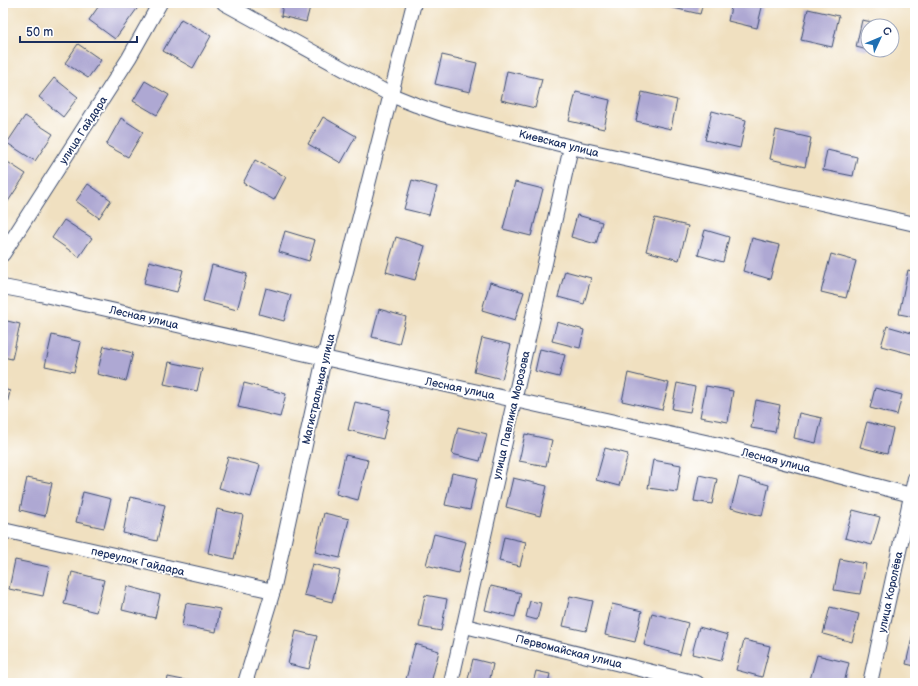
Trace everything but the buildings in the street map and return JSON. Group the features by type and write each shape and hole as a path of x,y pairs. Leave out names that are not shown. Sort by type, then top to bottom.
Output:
{"street":[{"name":"улица Гайдара","path":"3,254 129,58 160,3"},
{"name":"Киевская улица","path":"224,3 391,95 416,106 571,147 915,224"},
{"name":"Магистральная улица","path":"245,683 273,591 324,358 414,3"},
{"name":"улица Павлика Морозова","path":"451,683 465,626 514,399 571,147"},
{"name":"Лесная улица","path":"3,286 719,445 913,495"},
{"name":"улица Королёва","path":"870,683 913,495 915,478"},
{"name":"переулок Гайдара","path":"3,530 273,591"},
{"name":"Первомайская улица","path":"465,626 697,683"}]}
